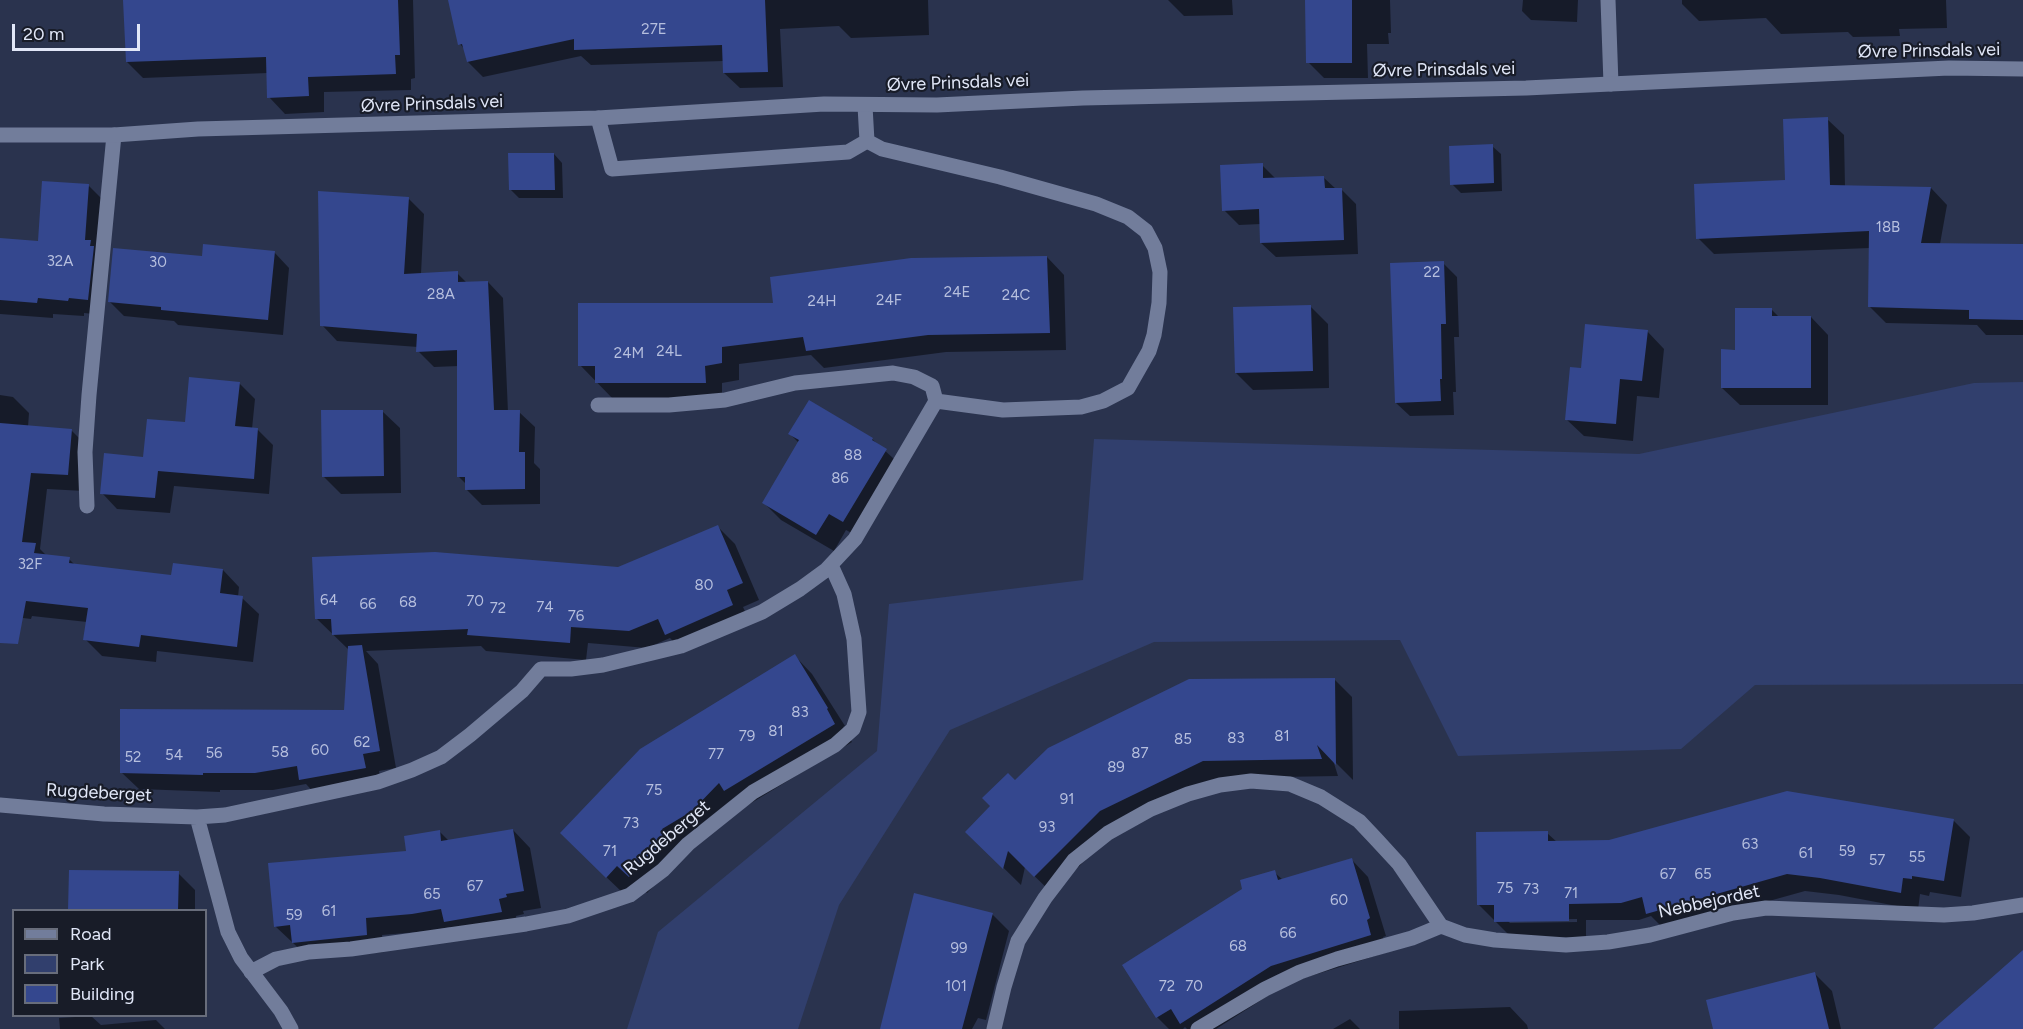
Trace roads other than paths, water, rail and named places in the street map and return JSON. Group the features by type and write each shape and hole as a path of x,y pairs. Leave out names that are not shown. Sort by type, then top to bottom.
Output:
{"street":[{"path":"1608,0 1611,84"},
{"name":"Øvre Prinsdals vei","path":"0,135 114,135 198,129 598,118 824,104 937,105 1117,97 1526,88 1948,68 2023,69"},
{"name":"Øvre Prinsdals vei","path":"865,106 867,141"},
{"path":"598,118 612,168 848,152 867,141 897,154 1000,177 1096,204 1128,217 1146,231 1155,248 1160,272 1159,303 1154,335 1143,364 1128,388 1103,401 1081,407 1003,410 936,401 932,386 914,377 893,373 795,383 725,400 669,405 598,405"},
{"path":"87,506 85,452 88,406 114,135"},
{"name":"Rugdeberget","path":"0,805 104,814 196,817 225,815 378,782 412,770 441,757 470,735 522,691 541,669 571,669 603,665 681,646 762,612 800,589 831,565 855,539 936,401"},
{"name":"Rugdeberget","path":"251,972 276,959 309,952 351,949 526,924 568,916 630,896 663,870 688,844 753,792 835,745 853,729 859,712 854,639 844,594 831,565"},
{"path":"994,1029 1018,941 1045,898 1074,860 1108,833 1151,809 1188,794 1220,785 1251,781 1290,784 1308,790 1341,809 1359,821 1399,864 1441,926 1412,938 1336,959 1300,972 1266,988 1198,1029"},
{"path":"196,817 228,932 251,972 291,1029"},
{"name":"Nebbejordet","path":"1441,926 1495,940 1566,945 1608,942 1650,935 1733,913 1766,908 1944,915 2023,905"}]}
